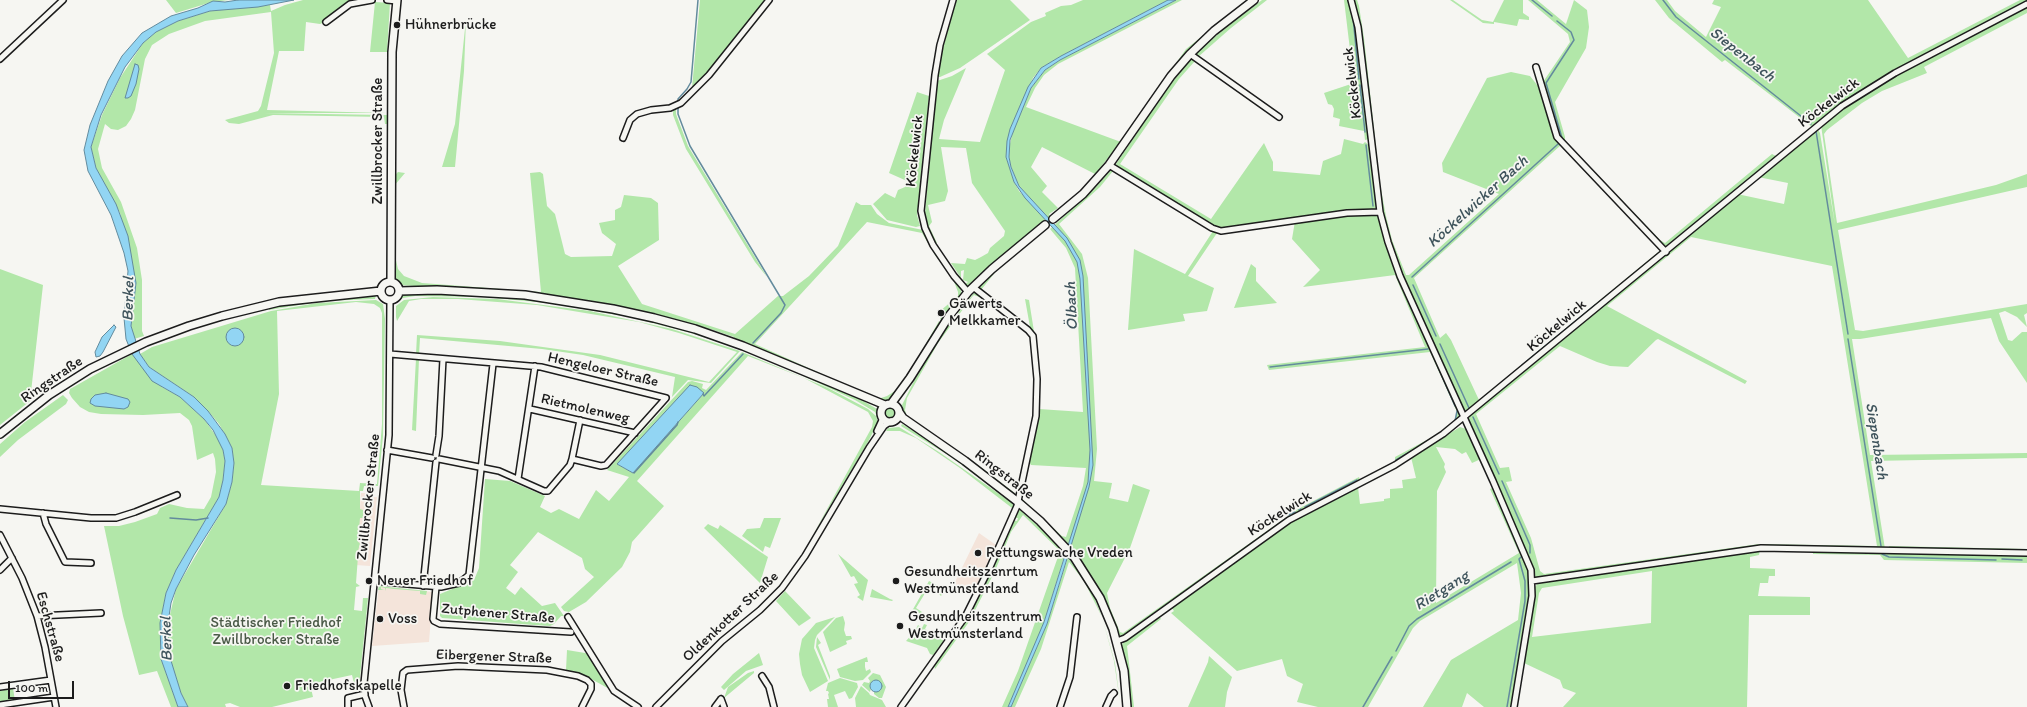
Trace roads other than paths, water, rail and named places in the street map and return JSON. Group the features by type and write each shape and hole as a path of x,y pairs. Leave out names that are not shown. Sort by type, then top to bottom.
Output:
{"main road":[{"name":"Zwillbrocker Straße","path":"391,282 392,52 397,0"},
{"path":"1053,219 1083,194 1109,165 1171,76 1190,54 1214,31 1254,0"},
{"path":"893,421 889,410 949,316 970,290 992,269 1045,225"},
{"path":"391,282 396,284 399,291 396,298 390,300 383,297 381,291 384,284 391,282"},
{"name":"Ringstraße","path":"399,291 437,290 488,292 563,300 614,309 695,329 784,361 889,410 965,461 1018,502 1063,543 1074,557 1100,598 1117,641"},
{"name":"Ringstraße","path":"0,434 30,409 57,390 122,353 146,342 189,326 259,306 325,296 381,291"},
{"name":"Ringstraße","path":"889,410 893,421 925,434"},
{"path":"1117,641 1124,671 1127,707"}],"street":[{"path":"0,59 63,0"},
{"path":"326,22 350,4 372,0"},
{"path":"387,0 397,0"},
{"path":"623,138 630,120 637,114 651,110 670,108 681,103 709,74 769,0"},
{"name":"Köckelwick","path":"901,707 969,610 990,567 1018,502 1036,410 1038,379 1034,342 1028,330 970,290 954,276 933,245 925,228 921,211 935,75 940,45 953,0"},
{"name":"Köckelwick","path":"1351,0 1358,27 1380,212 1395,264 1525,554 1532,581 1530,612 1514,707"},
{"name":"Köckelwick","path":"1117,641 1125,638 1144,625 1289,520 1395,465 1443,434 1853,98 1895,73 2027,4"},
{"path":"1190,54 1279,116"},
{"path":"1536,67 1557,137 1666,252"},
{"path":"1109,165 1212,228 1221,231 1347,213 1380,212"},
{"path":"1045,225 1053,219"},
{"name":"Zwillbrocker Straße","path":"364,707 365,667 387,450 390,300"},
{"name":"Hengeloer Straße","path":"390,354 493,364 535,366 666,398 635,433"},
{"path":"423,586 436,459 442,359"},
{"path":"374,581 436,587 459,583 470,575 493,364"},
{"name":"Hengeloer Straße","path":"518,479 530,409 535,366"},
{"name":"Rietmolenweg","path":"530,409 635,433"},
{"path":"869,448 889,410"},
{"path":"387,450 499,471 544,491 548,490 570,466 580,420"},
{"path":"869,448 884,426 893,421"},
{"path":"572,459 601,466 606,465 635,433"},
{"name":"Oldenkotter Straße","path":"656,707 722,641 760,610 782,588 805,556 869,448"},
{"path":"0,509 91,518 116,518 177,495"},
{"path":"43,513 46,524 65,562 91,562"},
{"name":"Eschstraße","path":"0,535 12,558 37,616 56,707"},
{"path":"1532,581 1761,548 2027,553"},
{"path":"0,570 12,558"},
{"name":"Zutphener Straße","path":"436,587 432,618 440,624 571,632"},
{"path":"37,616 101,613"},
{"path":"568,617 614,691 638,707"},
{"path":"1060,707 1070,677 1077,617"},
{"name":"Eibergener Straße","path":"404,707 402,690 403,673 407,670 464,666 547,670 578,676 587,680 591,684 591,689 582,707"},
{"path":"762,676 769,687 774,707"},
{"path":"0,687 51,680"},
{"path":"1106,707 1110,696 1114,693"},
{"path":"348,707 348,698 365,695"},
{"name":"Zwillbrocker Straße","path":"365,695 369,707"},
{"path":"0,705 54,696"},
{"path":"715,707 721,699 724,707"}],"water":[{"name":"Berkel","path":"238,0 294,0 258,7 210,11 178,21 156,32 143,43 125,67 101,115 91,147 96,168 116,204 128,236 136,283 131,326 140,354 149,367 194,397 208,411 225,434 232,448 234,463 232,482 226,504 194,555 176,589 171,603 168,623 168,651 181,693 188,707 178,707 161,659 160,623 166,593 176,570 219,497 225,461 223,450 213,430 204,419 180,397 152,381 132,354 126,339 124,318 128,271 124,253 111,215 88,171 84,150 90,125 108,81 122,56 142,33 171,16 198,8 213,1 225,2"},
{"path":"1168,0 1176,0 1060,60 1045,70 1031,88 1010,140 1009,157 1011,167 1019,186 1067,238 1080,260 1083,276 1093,465 1089,487 1047,624 1011,707 1008,707 1044,622 1088,482 1090,450 1080,279 1077,262 1065,241 1025,198 1014,182 1006,157 1007,141 1010,129 1028,87 1041,68"},
{"path":"135,64 138,65 139,69 136,84 131,96 125,98"},
{"path":"114,325 116,327 103,352 100,356 96,357 95,352 102,337"},
{"path":"235,328 241,331 244,337 241,343 235,346 229,343 226,337 229,331"},
{"path":"690,385 697,387 704,393 633,473 617,464"},
{"path":"106,393 128,399 130,402 128,407 124,409 95,406 90,403 91,399 95,395"},
{"path":"874,680 878,680 882,686 878,692 874,692 870,688 870,684"}],"waterway":[{"path":"678,103 678,99 691,82 698,0"},
{"path":"1348,0 1353,17 1359,79"},
{"name":"Köckelwicker Bach","path":"1532,0 1552,16"},
{"name":"Siepenbach","path":"1663,0 1676,17 1811,124"},
{"name":"Köckelwicker Bach","path":"1557,21 1571,32 1574,40 1546,83 1562,138"},
{"path":"1360,85 1365,132"},
{"path":"678,108 678,114 690,146 785,305 781,313 753,343"},
{"name":"Siepenbach","path":"1816,131 1848,334"},
{"name":"Köckelwicker Bach","path":"1412,277 1558,144"},
{"path":"1366,145 1373,206"},
{"name":"Köckelwicker Bach","path":"1413,285 1436,336"},
{"path":"1599,302 1606,297"},
{"path":"1522,365 1595,305"},
{"name":"Siepenbach","path":"1848,339 1881,546"},
{"name":"Köckelwicker Bach","path":"1440,344 1469,408"},
{"path":"1270,367 1428,349"},
{"path":"703,394 704,396 743,354"},
{"path":"1438,367 1455,406"},
{"path":"1502,382 1519,368"},
{"path":"1455,421 1457,411"},
{"name":"Köckelwicker Bach","path":"1473,417 1499,474"},
{"path":"634,473 677,425 678,422"},
{"path":"1396,460 1413,450"},
{"path":"1305,507 1357,480"},
{"name":"Köckelwicker Bach","path":"1502,481 1530,545 1530,553"},
{"path":"1288,515 1295,512"},
{"path":"170,518 196,520 208,518"},
{"name":"Siepenbach","path":"1882,554 1889,557 1996,560"},
{"name":"Köckelwicker Bach","path":"1507,707 1525,601 1525,581 1519,559 1521,557"},
{"name":"Siepenbach","path":"2002,559 2022,560"},
{"name":"Rietgang","path":"1396,651 1409,626 1417,619 1511,562"},
{"name":"Rietgang","path":"1363,707 1392,657"}],"place":[{"name":"Hühnerbrücke","path":"397,25"},
{"name":"Gäwerts Melkkamer","path":"941,313"},
{"name":"Rettungswache Vreden","path":"978,553"},
{"name":"Neuer Friedhof","path":"369,581"},
{"name":"Gesundheitszenrtum Westmünsterland","path":"896,581"},
{"name":"Voss","path":"380,619"},
{"name":"Gesundheitszentrum Westmünsterland","path":"900,626"},
{"name":"Friedhofskapelle","path":"287,686"}],"water label":[{"name":"Ölbach","path":"1072,306"}],"park label":[{"name":"Städtischer Friedhof Zwillbrocker Straße","path":"276,632"}]}
